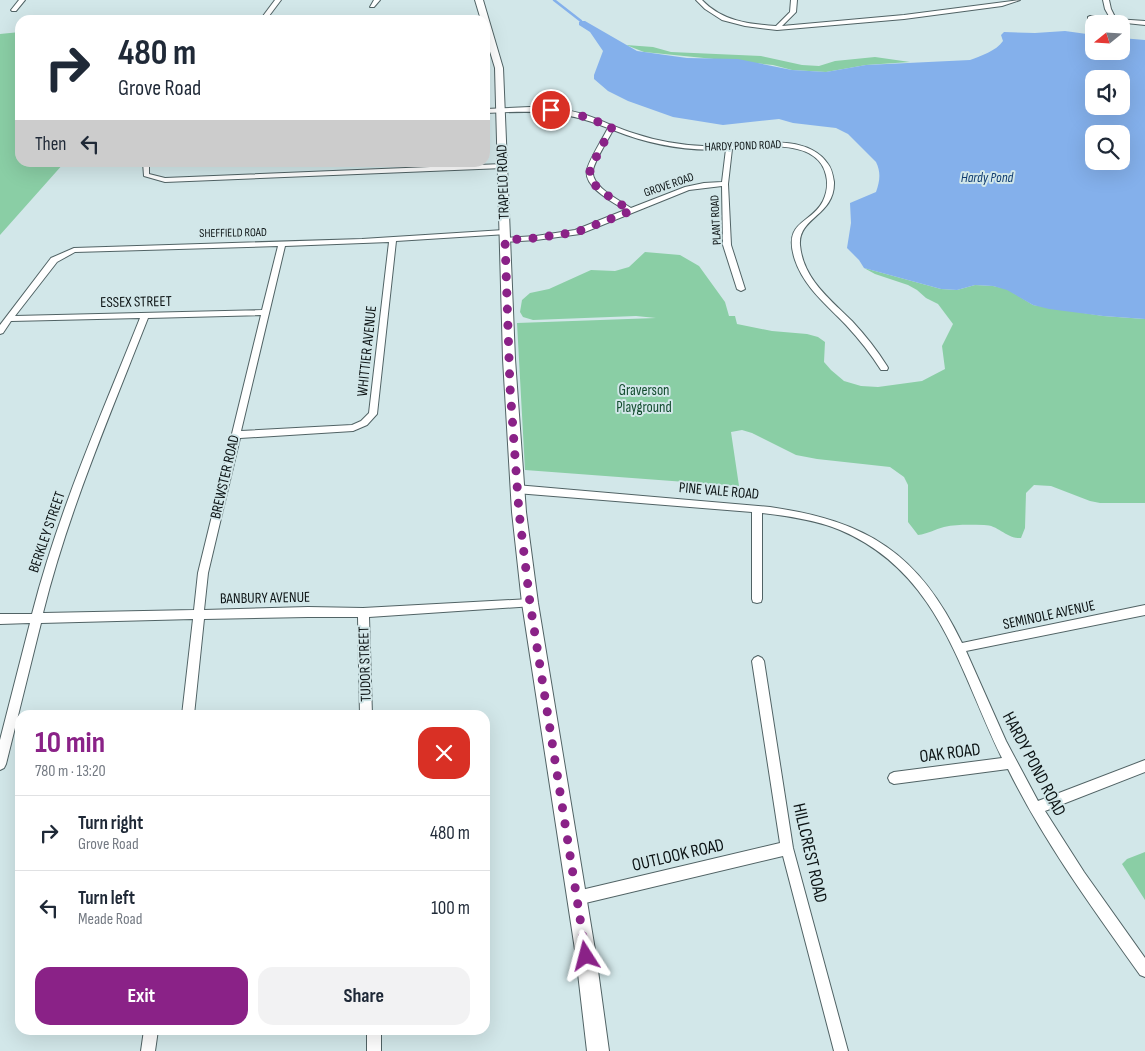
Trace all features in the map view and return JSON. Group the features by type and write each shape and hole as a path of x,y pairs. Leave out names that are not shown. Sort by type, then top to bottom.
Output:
{"main road":[{"name":"TRAPELO ROAD","path":"479,0 482,15"},
{"name":"TRAPELO ROAD","path":"490,48 499,68 508,359 516,489 530,603 577,898 598,1051"}],"street":[{"path":"14,10 22,0"},
{"path":"267,15 278,0"},
{"path":"372,6 377,0"},
{"path":"699,0 705,8 729,20 777,28 904,17 1002,4 1017,0"},
{"path":"777,28 793,12 794,0"},
{"path":"1106,0 1111,15"},
{"path":"1130,21 1145,22"},
{"name":"HARDY POND ROAD","path":"490,111 561,111 574,113 632,135 702,148 790,145 808,151 824,162 829,173 829,195 826,206 801,226 796,242 800,258 809,282 850,324 873,351 884,368"},
{"path":"612,127 590,169 590,177 595,185 604,193 631,211"},
{"name":"PLANT ROAD","path":"729,148 725,184 727,245 741,289"},
{"path":"490,166 502,166"},
{"path":"146,167 146,175 165,180 478,167"},
{"name":"GROVE ROAD","path":"505,236 536,238 577,232 687,188 725,184"},
{"name":"SHEFFIELD ROAD","path":"0,331 54,260 74,250 505,236"},
{"name":"WHITTIER AVENUE","path":"235,435 353,428 369,420 373,414 377,386 393,239"},
{"name":"BREWSTER ROAD","path":"189,710 203,573 282,243"},
{"name":"ESSEX STREET","path":"8,320 265,312"},
{"name":"BERKLEY STREET","path":"0,764 49,569 68,511 145,315"},
{"name":"PINE VALE ROAD","path":"516,489 806,516 844,528 872,542 906,567"},
{"path":"757,510 757,599"},
{"name":"HARDY POND ROAD","path":"906,567 935,604 959,648 996,735 1036,808 1096,902 1145,970"},
{"name":"BANBURY AVENUE","path":"0,619 199,614 363,613 530,603"},
{"name":"SEMINOLE AVENUE","path":"959,648 1145,610"},
{"name":"TUDOR STREET","path":"363,613 366,710"},
{"name":"HILLCREST ROAD","path":"758,660 787,848 841,1051"},
{"name":"OAK ROAD","path":"894,778 1010,763"},
{"path":"1036,808 1145,766"},
{"name":"OUTLOOK ROAD","path":"577,898 787,848"},
{"path":"148,1051 150,1035"},
{"path":"374,1035 374,1051"}],"green space":[{"path":"15,32 15,167 60,167 0,235 0,34"},
{"path":"626,45 653,47 671,52 761,56 802,65 819,66 835,61 875,57 910,62 866,65 826,72 792,70 773,65 644,52"},
{"name":"Graverson Playground","path":"645,252 680,255 699,266 725,302 729,316 735,316 737,324 818,337 825,342 824,362 831,370 844,381 861,386 878,387 922,381 945,369 942,346 953,324 938,304 926,298 917,290 864,268 941,289 957,290 975,285 993,286 1007,289 1033,305 1103,316 1145,319 1145,503 1100,503 1051,486 1034,485 1026,493 1025,528 1021,538 1016,538 994,527 984,525 949,526 918,535 908,522 908,485 904,477 890,467 796,455 742,430 731,432 739,486 525,470 517,323 656,318 636,316 533,320 523,317 520,312 522,300 530,293 549,289 591,270 615,271 629,267"},
{"path":"1145,852 1145,900 1122,864 1127,859"}],"water":[{"name":"Hardy Pond","path":"585,21 637,51 687,58 738,59 792,70 826,72 866,65 970,60 996,48 1003,41 1001,35 1004,32 1035,33 1065,31 1085,34 1085,60 1130,60 1130,39 1145,40 1145,319 1049,309 1033,305 1007,290 993,286 975,285 957,290 941,289 864,268 847,248 851,223 850,203 876,192 879,173 876,162 848,134 836,128 793,123 779,119 723,125 673,117 628,101 608,91 594,79 603,51 590,32 579,25 579,22"}],"waterway":[{"path":"554,0 581,21"}],"route":[{"path":"551,110 574,113 612,127 590,169 590,177 595,185 604,193 631,211 577,232 556,236 505,240 508,359 514,467 519,512 530,603 586,956"}]}
